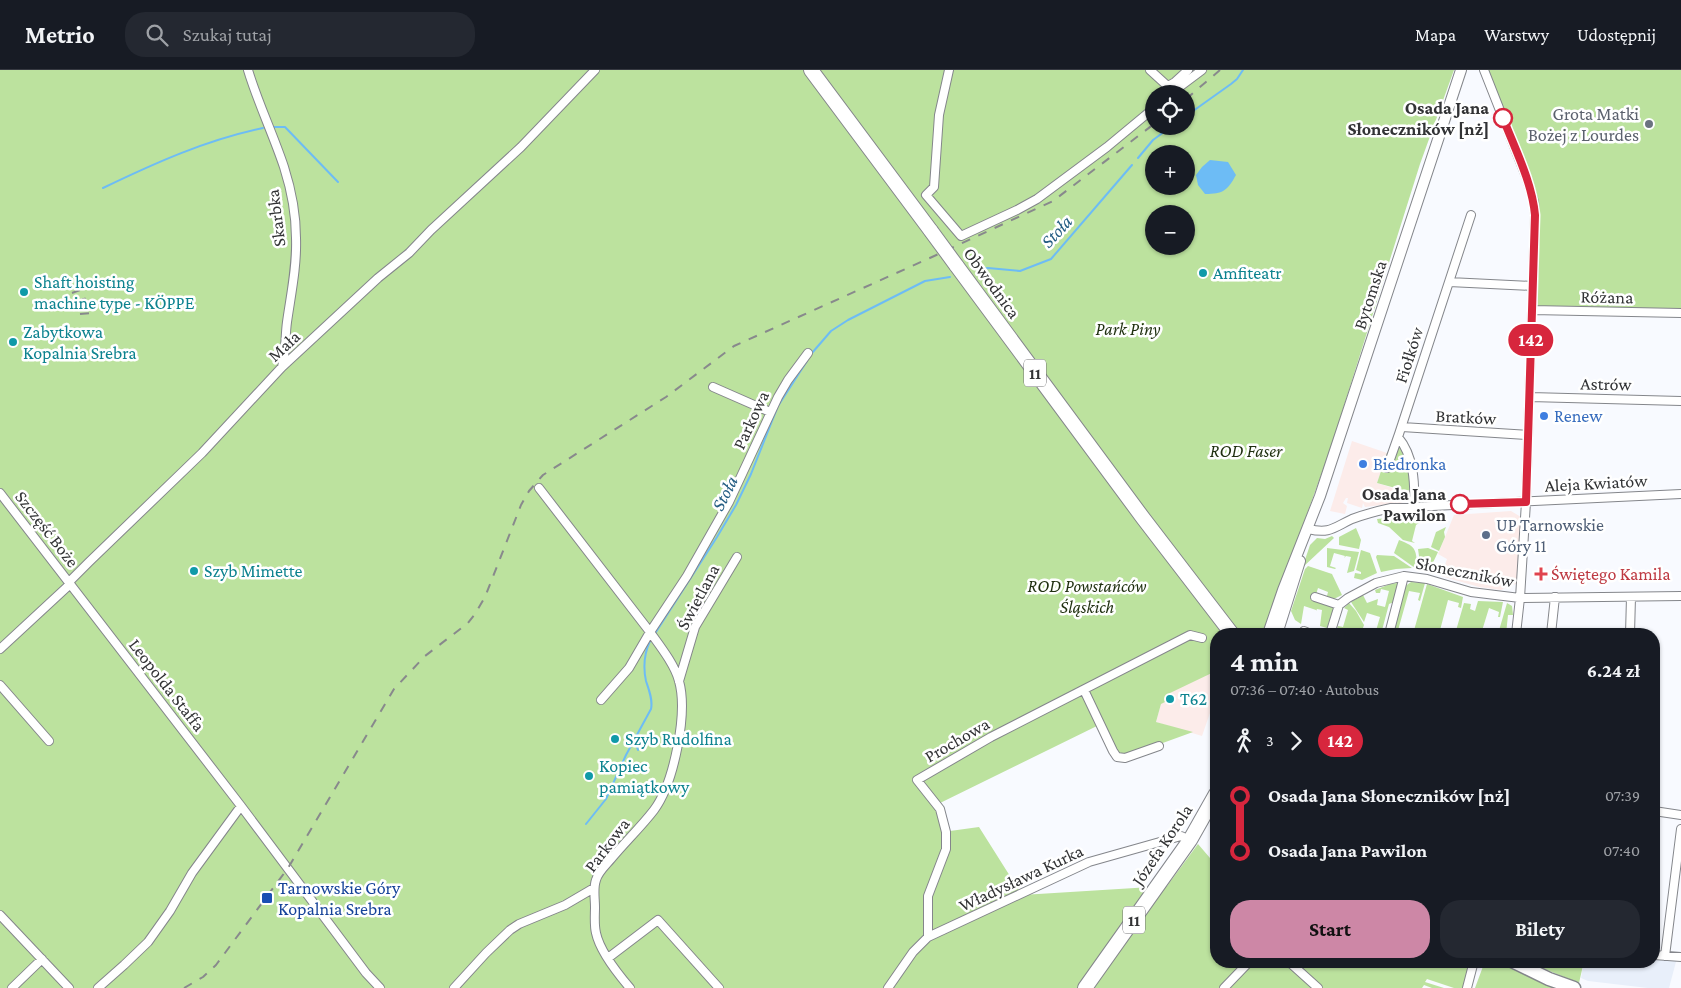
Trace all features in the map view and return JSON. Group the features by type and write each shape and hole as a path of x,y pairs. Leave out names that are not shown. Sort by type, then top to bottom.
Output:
{"highway":[{"name":"Obwodnica","path":"811,70 1143,518 1227,628"},
{"name":"Obwodnica","path":"1143,518 1185,585 1216,628"},
{"name":"Józefa Korola","path":"1085,988 1190,840 1210,806"}],"main road":[{"path":"1526,968 1574,988"}],"street":[{"name":"Skarbka","path":"248,70 254,92 284,167 292,198 296,239 293,286 282,367"},
{"name":"Mała","path":"0,649 67,587 120,531 202,453 282,367 378,278 409,253 431,230 521,147 595,70"},
{"path":"949,70 939,115 934,187 926,195 961,236 1018,210 1037,199 1107,148 1145,116"},
{"path":"1150,70 1165,85"},
{"path":"1173,85 1188,70"},
{"path":"1178,85 1202,70"},
{"name":"Bytomska","path":"1270,628 1283,590 1308,530 1339,442 1462,70"},
{"name":"Słoneczników","path":"1484,70 1527,179 1534,202 1526,502 1517,628"},
{"name":"Fiołków","path":"1387,468 1471,215"},
{"path":"1449,282 1533,286"},
{"name":"Różana","path":"1532,310 1681,314"},
{"name":"Parkowa","path":"601,700 629,668 687,576 729,502 770,412 788,380 808,353"},
{"path":"713,387 770,412"},
{"name":"Astrów","path":"1530,397 1681,401"},
{"name":"Bratków","path":"1402,427 1528,435"},
{"path":"1398,437 1408,454 1413,471 1414,507"},
{"name":"Parkowa","path":"454,988 495,943 510,930 565,905 594,888 596,878 605,866 662,798 673,768 679,738 682,710 679,681 666,656 650,632 539,488"},
{"name":"Szczęść Boże","path":"0,493 69,583"},
{"name":"Aleja Kwiatów","path":"1308,530 1326,532 1369,513 1391,508 1681,494"},
{"name":"Bytomska","path":"1279,628 1306,543 1308,530"},
{"name":"Świetlana","path":"679,681 695,627 737,557"},
{"name":"Słoneczników","path":"1339,605 1366,588 1390,578 1404,576 1427,579 1471,592 1520,598"},
{"name":"Słoneczników","path":"1391,628 1404,576"},
{"name":"Leopolda Staffa","path":"69,583 241,806 366,973 380,988"},
{"path":"1520,598 1681,596"},
{"path":"1315,597 1339,605 1332,628"},
{"path":"1552,628 1555,597"},
{"path":"1630,628 1631,597"},
{"name":"Prochowa","path":"928,937 928,896 946,849 946,832 940,809 917,780 991,737 1190,635 1202,638"},
{"path":"0,686 49,741"},
{"path":"1084,690 1117,757 1125,758 1159,746"},
{"path":"98,988 148,942 170,911 192,873 241,806"},
{"path":"1660,812 1681,815"},
{"path":"1664,956 1678,879 1681,829"},
{"name":"Władysława Kurka","path":"888,988 913,952 928,937 1089,862 1181,836 1190,840"},
{"path":"594,888 596,933 600,945 618,975 630,988"},
{"path":"0,915 69,988"},
{"path":"608,958 658,920 719,988"},
{"path":"1660,956 1681,957"},
{"path":"12,988 42,959"},
{"path":"1224,988 1243,968"},
{"path":"1296,968 1318,988"},
{"path":"1467,988 1472,968"}],"shaded area":[{"path":"1352,441 1387,453 1377,483 1399,490 1410,491 1410,497 1407,497 1406,502 1365,507 1363,503 1362,508 1347,503 1348,498 1346,498 1343,503 1347,506 1345,514 1330,511"},
{"path":"1511,511 1521,517 1518,583 1501,590 1479,587 1441,576 1447,559 1438,554 1454,515"},
{"path":"1210,653 1210,713 1202,736 1156,722 1161,704 1163,682"},
{"path":"1660,957 1677,958 1669,988 1648,988 1588,981 1581,978 1583,968 1660,968"}],"green space":[{"path":"0,70 1454,70 1420,164 1331,447 1266,628 1210,628 1210,674 1170,693 1167,701 1161,704 1156,722 1193,732 1127,756 1118,754 1101,724 936,805 950,831 979,827 1022,895 1167,886 1198,844 1210,858 1210,968 1475,968 1470,988 1454,988 1427,979 1425,982 1444,988 1432,988 1424,985 1422,988 0,988"},
{"path":"1488,70 1681,70 1681,309 1538,308 1538,204"},
{"path":"1398,441 1407,456 1413,491 1377,483 1387,453 1391,452 1383,469 1388,471"},
{"path":"1419,515 1409,518 1410,522 1418,520 1419,523 1416,525 1412,541 1415,543 1403,540 1389,527 1378,523 1377,519"},
{"path":"1446,527 1445,537 1439,551 1431,547 1436,532"},
{"path":"1356,528 1361,540 1359,549 1339,545 1339,537"},
{"path":"1332,536 1334,538 1303,567 1282,628 1310,545 1317,538 1325,539"},
{"path":"1399,540 1413,547 1416,553 1418,568 1415,568 1394,553"},
{"path":"1327,548 1359,552 1354,571 1347,573 1351,557 1346,556 1344,558 1345,556 1334,553 1330,566 1336,568 1327,567"},
{"path":"1428,548 1438,552 1429,571 1421,570 1418,549"},
{"path":"1361,550 1370,553 1377,573 1362,580 1354,578 1355,573 1361,574 1361,572 1356,570"},
{"path":"1377,555 1394,556 1412,568 1381,572"},
{"path":"1308,566 1332,574 1342,595 1334,599 1327,596 1328,592 1318,588 1315,598 1334,606 1327,628 1320,626 1322,610 1317,609 1316,611 1304,606 1301,624 1295,620 1291,611 1305,569"},
{"path":"1411,582 1425,583 1420,601 1418,600 1420,593 1409,591 1399,628 1393,628 1404,587"},
{"path":"1397,583 1398,590 1394,602 1389,604 1383,628 1377,628 1380,617 1367,613 1364,622 1351,602 1363,595 1367,603 1378,599 1377,605 1385,607 1389,591 1381,589 1380,593 1376,593 1375,590"},
{"path":"1427,584 1463,597 1461,608 1458,607 1459,603 1448,600 1441,628 1415,628"},
{"path":"1478,601 1503,602 1500,617 1498,617 1499,612 1489,608 1483,628 1457,628 1464,603 1471,604 1470,609 1475,611"},
{"path":"1349,603 1364,625 1363,628 1337,628 1338,626 1343,627 1348,610 1344,608"},
{"path":"1507,603 1512,606 1513,615 1508,615 1507,628 1500,628"},
{"path":"1482,968 1515,968 1562,988 1475,988"},
{"path":"1542,968 1582,968 1579,983"}],"water":[{"path":"1210,160 1228,162 1236,175 1230,185 1224,190 1205,194 1198,185 1196,175"}],"waterway":[{"name":"Stoła","path":"1195,110 1231,84 1243,70"},
{"path":"271,127 285,127 338,182"},
{"path":"103,188 181,153 221,139 263,128"},
{"name":"Stoła","path":"1138,158 1160,135"},
{"name":"Stoła","path":"977,270 988,268 1020,271 1051,259 1132,165"},
{"name":"Stoła","path":"812,353 831,331 848,320 925,281 950,277"},
{"name":"Stoła","path":"656,632 736,505 751,474 778,406 807,361"},
{"name":"Stoła","path":"586,824 606,799 626,755 651,709 651,699 644,666 646,651 650,641"},
{"name":"Stoła","path":"634,739 638,750"}],"railway":[{"path":"1195,91 1220,70"},
{"path":"184,988 203,977 216,965 288,868 394,689 425,656 468,623 475,614 485,597 521,505 529,491 543,475 666,397 734,346 1053,201 1145,131"},
{"path":"72,293 80,290"},
{"path":"77,301 91,297"},
{"path":"80,314 92,313"},
{"path":"78,331 88,333"}],"bus line":[{"name":"142","path":"1460,504 1526,502 1535,215 1534,202 1527,179 1503,118"}],"place":[{"name":"Osada Jana Słoneczników [nż]","path":"1503,118"},
{"name":"Grota Matki Bożej z Lourdes","path":"1649,124"},
{"name":"Amfiteatr","path":"1203,273"},
{"name":"Shaft hoisting machine type - KÖPPE","path":"24,292"},
{"name":"Zabytkowa Kopalnia Srebra","path":"13,342"},
{"name":"Renew","path":"1544,416"},
{"name":"Biedronka","path":"1363,464"},
{"name":"Osada Jana Pawilon","path":"1460,504"},
{"name":"UP Tarnowskie Góry 11","path":"1486,535"},
{"name":"Szyb Mimette","path":"194,571"},
{"name":"Świętego Kamila","path":"1541,574"},
{"name":"T62","path":"1170,699"},
{"name":"Szyb Rudolfina","path":"615,739"},
{"name":"Kopiec pamiątkowy","path":"589,776"},
{"name":"Tarnowskie Góry Kopalnia Srebra","path":"267,898"}],"park label":[{"name":"Park Piny","path":"1128,329"},
{"name":"ROD Faser","path":"1246,451"},
{"name":"ROD Powstańców Śląskich","path":"1087,596"}]}
